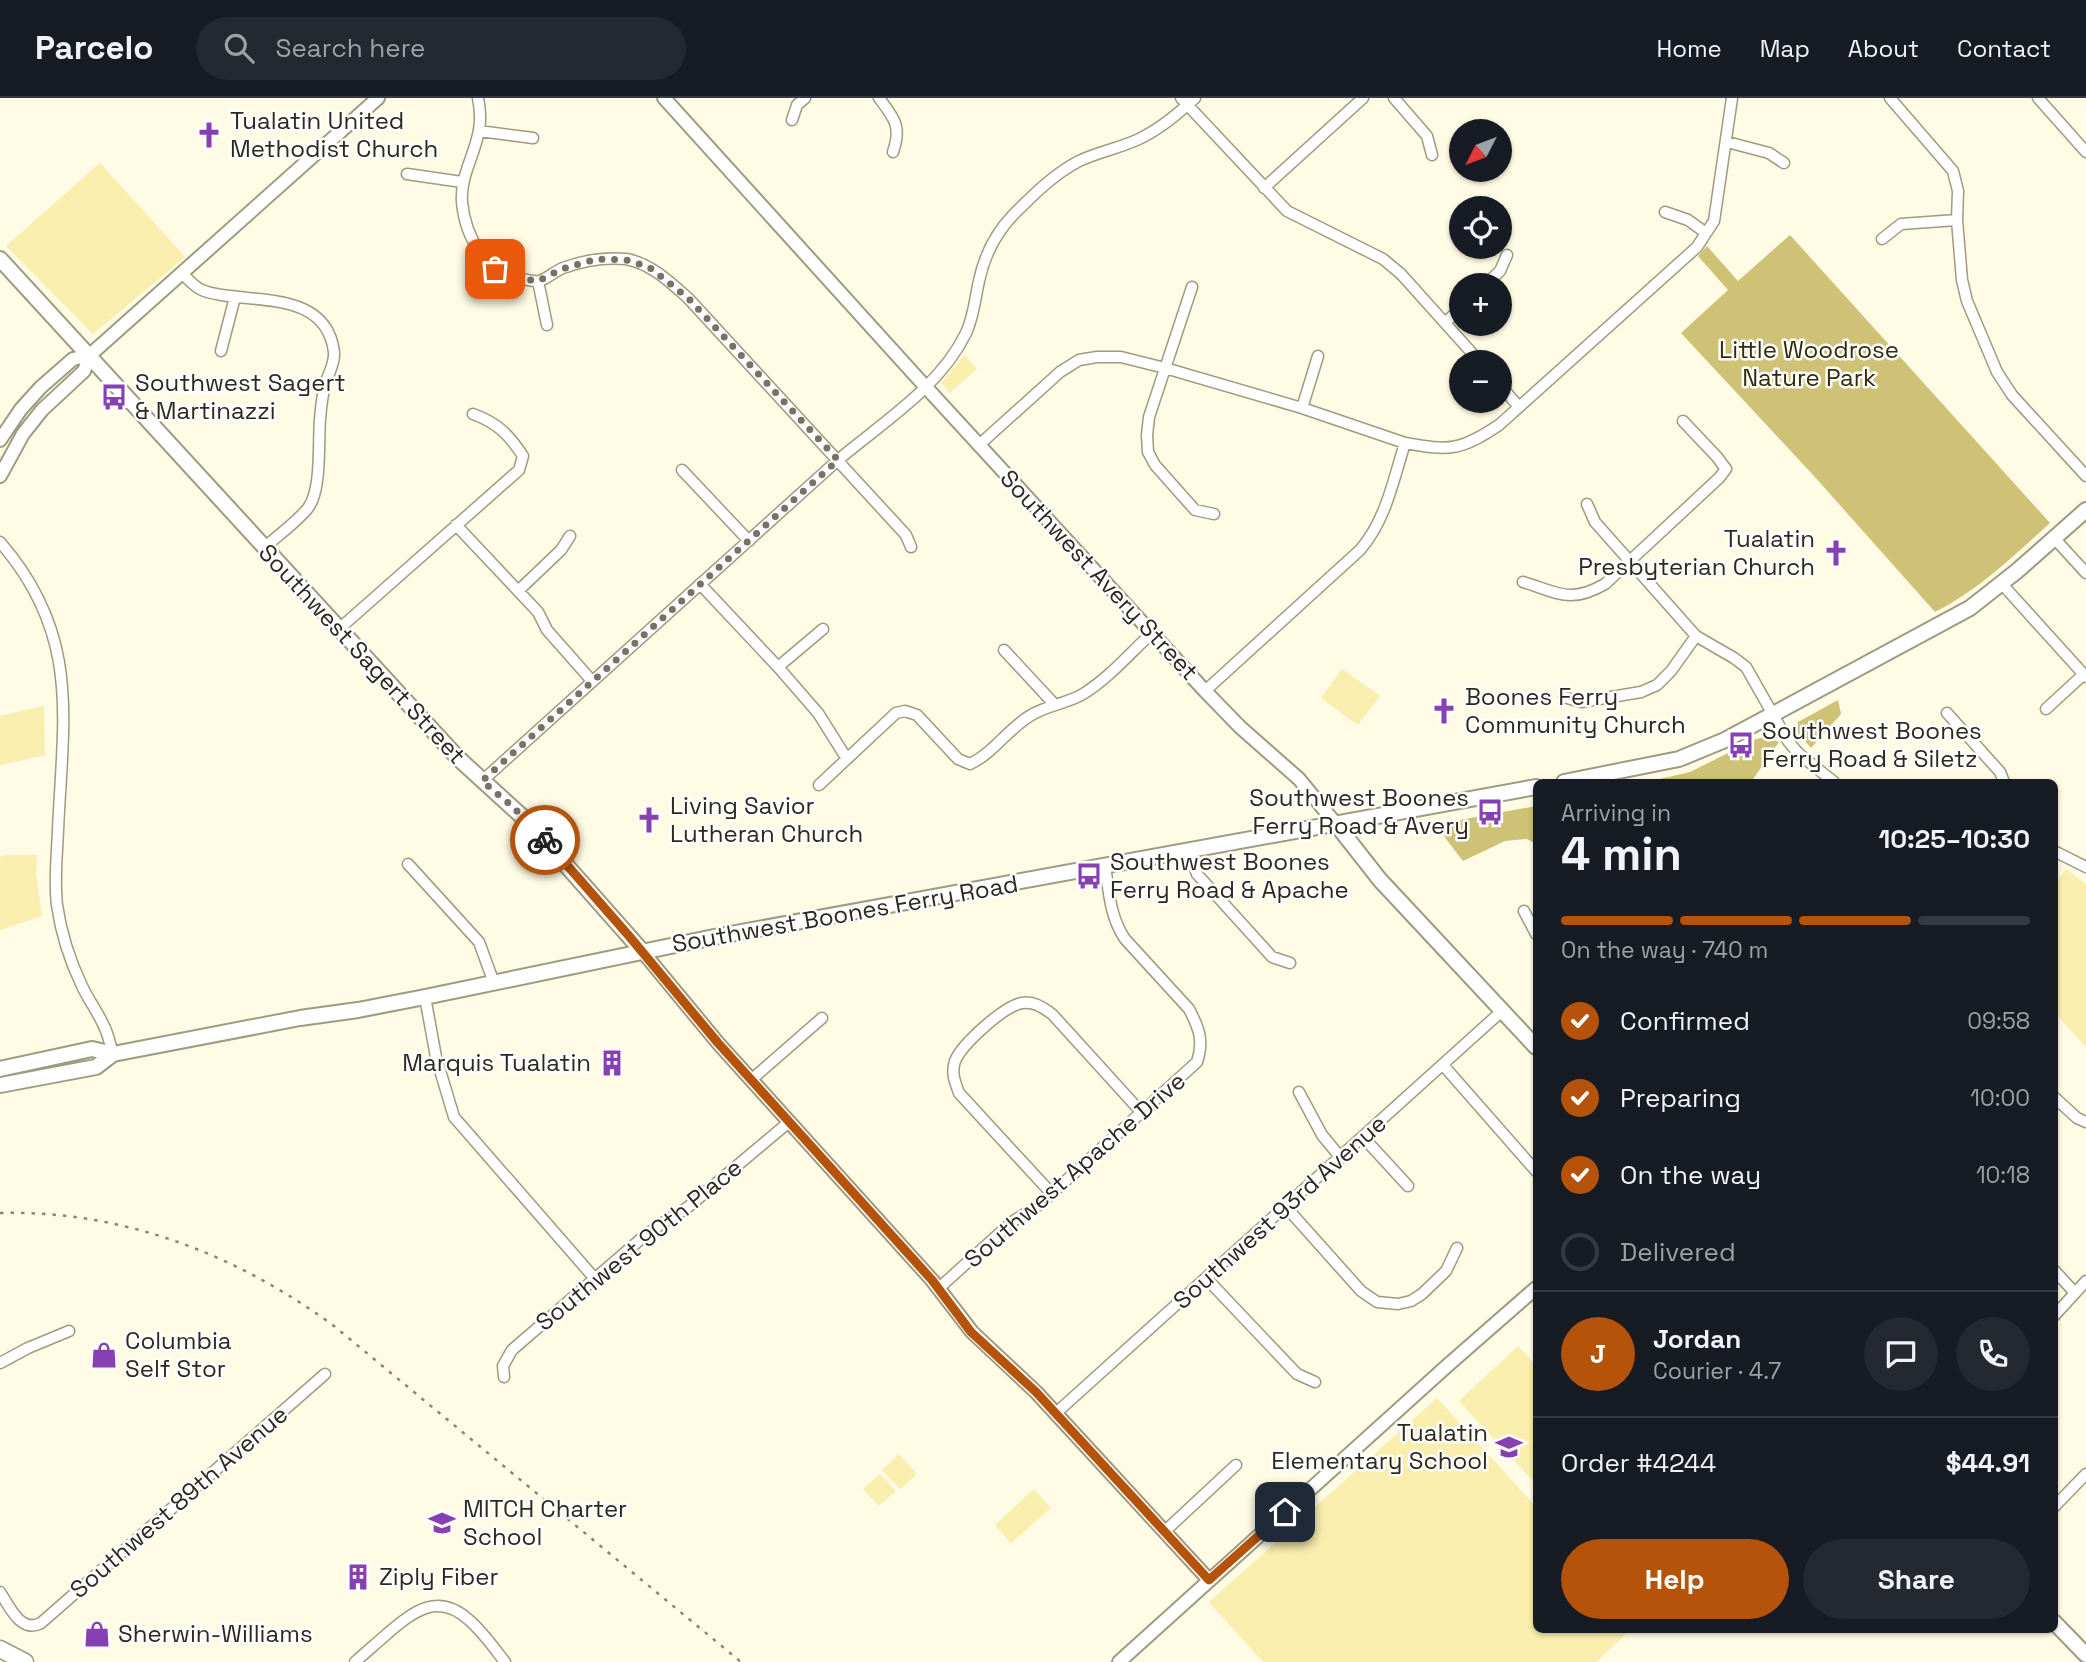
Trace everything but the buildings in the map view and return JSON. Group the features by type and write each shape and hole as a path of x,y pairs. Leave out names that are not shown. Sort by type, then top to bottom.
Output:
{"highway":[{"path":"0,1649 25,1662"}],"main road":[{"name":"Southwest Sagert Street","path":"0,259 458,758 536,831 642,951"},
{"path":"1579,779 1679,759 1711,747 1948,621 2002,584 2086,510"},
{"name":"Southwest Boones Ferry Road","path":"0,1069 92,1049 113,1054 300,1018 358,1010 741,932 1533,789"},
{"name":"Southwest Avery Street","path":"1336,824 1380,880 1533,1044"},
{"name":"Southwest Boones Ferry Road","path":"0,1085 96,1067 113,1054"},
{"path":"2058,1626 2086,1655"}],"street":[{"path":"0,476 16,445 32,423 84,370 90,355 378,98"},
{"path":"478,98 479,131 463,182 462,202 468,229 479,251 495,269 514,278 538,281 562,269 597,259 626,260 649,267 688,298 906,535 911,547"},
{"name":"Southwest Avery Street","path":"664,98 1152,633 1235,722 1299,779 1336,824"},
{"path":"792,120 797,106 805,98"},
{"path":"879,98 892,115 899,136 893,152"},
{"path":"1264,188 1363,98"},
{"path":"1394,98 1427,136 1432,155"},
{"path":"979,445 1060,372 1079,360 1097,357 1121,357 1165,368 1303,408 1405,443 1441,449 1479,439 1499,425 1697,247 1714,221 1732,98"},
{"path":"1889,98 1952,171 1958,191 1957,220 1962,279 1967,301 1997,372 2012,396 2086,476"},
{"path":"2038,98 2086,152"},
{"path":"482,781 838,460 925,387 947,363 966,333 986,258 998,234 1012,217 1061,172 1082,160 1139,139 1163,124 1188,100 1287,211 1383,259 1401,274 1469,350"},
{"path":"479,131 533,138"},
{"path":"1727,142 1769,153 1784,163"},
{"path":"407,174 463,182"},
{"path":"1665,212 1688,220 1706,233"},
{"path":"1882,239 1901,224 1957,220"},
{"path":"182,273 200,290 285,302 313,313 325,325 335,355 321,408 314,495 307,508 264,548"},
{"path":"538,281 547,326"},
{"path":"1192,288 1149,417 1147,435 1149,452 1155,465 1195,509 1214,514"},
{"path":"221,351 235,297"},
{"path":"1445,323 1449,319"},
{"path":"0,440 21,409 41,387 74,359 90,355"},
{"path":"1303,408 1318,356"},
{"path":"1512,399 1519,407"},
{"path":"339,629 519,470 523,456 512,439 492,421 473,414"},
{"path":"1523,582 1573,596 1588,593 1605,583 1720,478 1726,469 1683,421"},
{"path":"1206,691 1373,535 1382,519 1405,443"},
{"path":"682,470 749,541"},
{"path":"1587,503 1595,522 1696,636 1728,653 1746,667 1788,741 1798,753 1830,779"},
{"path":"456,525 538,612 547,630 592,681"},
{"path":"518,591 561,550 570,536"},
{"path":"2054,538 2086,573"},
{"path":"0,542 40,601 60,659 64,718 56,873 57,904 70,958 103,1024 113,1054"},
{"path":"700,584 818,713 847,759"},
{"path":"2002,584 2085,676 2046,709"},
{"path":"778,667 824,629"},
{"path":"819,785 896,713 905,711 916,715 958,759 970,764 983,758 1034,713 1074,699 1094,686 1152,633"},
{"path":"1564,696 1581,702 1641,692 1657,685 1671,671 1696,636"},
{"path":"1004,650 1055,705"},
{"path":"1947,713 2000,772 2003,779"},
{"path":"1189,851 1197,874 1234,916 1272,957 1290,963"},
{"path":"2058,853 2086,867"},
{"path":"408,864 479,942 495,983"},
{"name":"Southwest Apache Drive","path":"939,1288 1012,1223 1052,1194 1197,1062 1201,1038 1196,1022 1189,1009 1117,927 1105,866"},
{"path":"1524,911 1533,928"},
{"name":"Southwest Sagert Street","path":"642,951 751,1080 939,1288 971,1332 1056,1413 1209,1580"},
{"path":"425,997 436,1057 454,1117 596,1280"},
{"path":"1052,1194 959,1093 953,1076 955,1062 963,1048 1008,1008 1023,1003 1039,1004 1052,1014 1142,1113"},
{"name":"Southwest 93rd Avenue","path":"1056,1413 1503,1010"},
{"path":"751,1080 822,1018"},
{"path":"1443,1065 1533,1168"},
{"path":"1299,1092 1322,1135 1341,1158"},
{"path":"2058,1101 2077,1118 2086,1122"},
{"name":"Southwest 90th Place","path":"504,1377 503,1366 512,1350 661,1224 688,1207 789,1122"},
{"path":"1363,1137 1408,1186"},
{"path":"1286,1207 1361,1291 1377,1302 1398,1304 1422,1294 1446,1272 1457,1248"},
{"path":"2058,1274 2075,1293"},
{"path":"1206,1278 1297,1374 1315,1382"},
{"path":"2058,1312 2086,1281"},
{"path":"1119,1662 1533,1291"},
{"path":"0,1363 69,1331"},
{"name":"Southwest 89th Avenue","path":"0,1592 18,1619 26,1625 41,1623 325,1374"},
{"path":"1164,1532 1236,1465"},
{"path":"2058,1503 2086,1474"},
{"path":"355,1662 412,1613 438,1605 454,1609 470,1620 505,1662"}],"shaded area":[{"path":"100,163 185,257 93,334 6,246"},
{"path":"965,355 977,369 950,393 941,383"},
{"path":"1342,669 1380,696 1358,725 1321,698"},
{"path":"44,706 45,755 0,765 0,716"},
{"path":"37,855 36,874 42,916 0,930 0,857"},
{"path":"2066,869 2086,884 2086,1047 2058,1016 2058,880"},
{"path":"1518,1346 1533,1362 1533,1481 1459,1401"},
{"path":"1437,1398 1533,1504 1533,1633 1627,1633 1596,1662 1263,1662 1209,1602"},
{"path":"899,1454 917,1474 900,1489 882,1470"},
{"path":"880,1474 896,1491 879,1506 863,1489"},
{"path":"1034,1489 1051,1508 1011,1543 995,1525"}],"green space":[{"name":"Little Woodrose Nature Park","path":"1790,235 2050,523 1981,582 1935,612 1681,333 1728,290 1698,256 1707,246 1738,281"},
{"path":"1838,700 1841,714 1811,748 1797,732 1798,722"},
{"path":"1766,737 1779,742 1753,779 1660,779 1690,772 1756,739"},
{"path":"1533,807 1533,842 1527,839 1505,841 1463,861 1438,824"}],"railway":[{"path":"0,1213 90,1219 133,1228 176,1241 217,1258 297,1300 334,1326 741,1662"}],"way so far":[{"path":"495,269 514,278 538,281 562,269 597,259 626,260 649,267 670,281 688,298 838,460 482,781 512,806 545,840"}],"place":[{"name":"Tualatin United Methodist Church","path":"209,135"},
{"name":"Southwest Sagert & Martinazzi","path":"114,397"},
{"name":"Tualatin Presbyterian Church","path":"1836,553"},
{"name":"Boones Ferry Community Church","path":"1444,711"},
{"name":"Southwest Boones Ferry Road & Siletz","path":"1741,745"},
{"name":"Southwest Boones Ferry Road & Avery","path":"1490,812"},
{"name":"Living Savior Lutheran Church","path":"649,820"},
{"name":"Southwest Boones Ferry Road & Apache","path":"1089,876"},
{"name":"Marquis Tualatin","path":"612,1063"},
{"name":"Columbia Self Stor","path":"104,1355"},
{"name":"Tualatin Elementary School","path":"1509,1447"},
{"name":"MITCH Charter School","path":"442,1523"},
{"name":"Ziply Fiber","path":"358,1577"},
{"name":"Sherwin-Williams","path":"97,1634"}],"route":[{"path":"545,840 718,1043 939,1288 961,1321 987,1349 1036,1392 1209,1580 1285,1512"}]}
